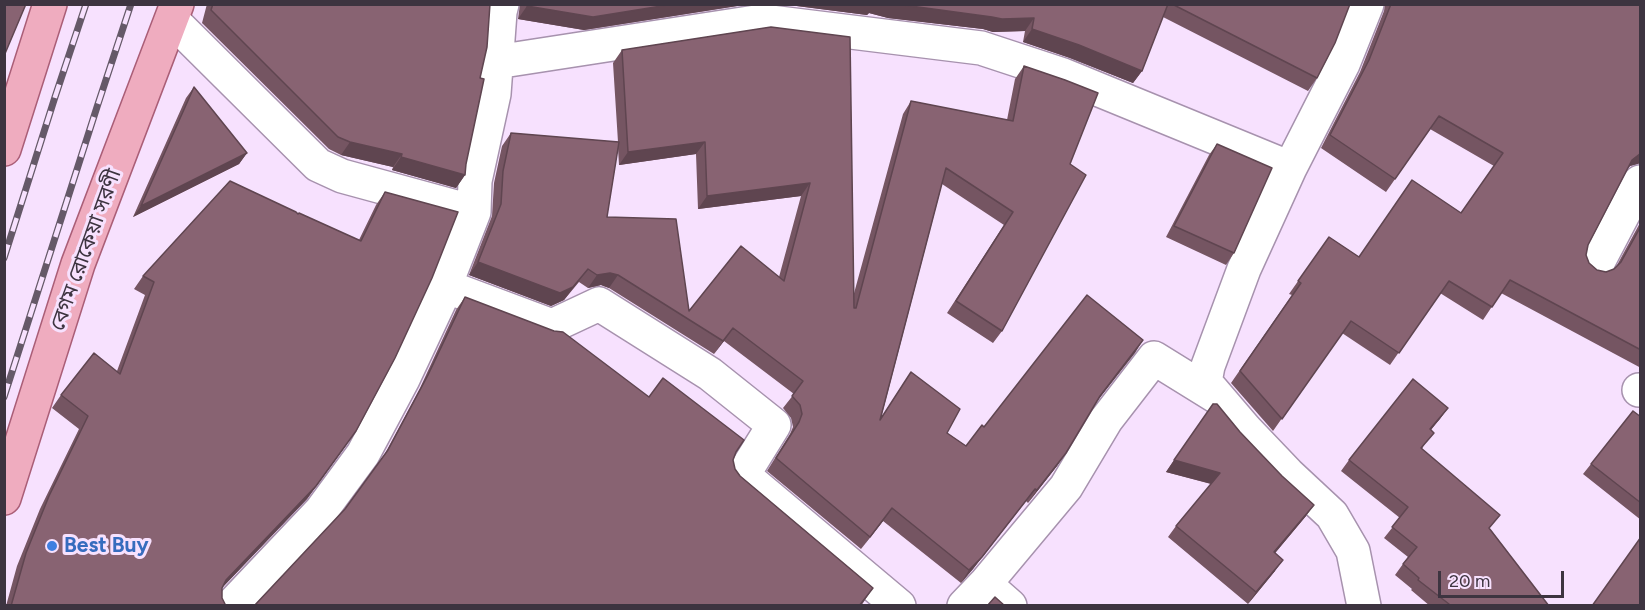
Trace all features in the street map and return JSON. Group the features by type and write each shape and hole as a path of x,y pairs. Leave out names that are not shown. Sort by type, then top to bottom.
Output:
{"main road":[{"path":"4,149 50,4"},
{"name":"বেগম রোকেয়া সরণী","path":"4,498 78,264 174,12"}],"street":[{"path":"231,606 321,511 363,454 403,379 441,298 474,212 475,181 494,94 502,4"},
{"path":"1364,606 1353,551 1332,515 1246,430 1205,382 1208,366 1244,269 1290,168 1343,64 1367,4"},
{"path":"174,12 318,165 342,176 474,212"},
{"path":"496,62 762,21 981,48 1063,75 1290,168"},
{"path":"1596,266 1641,182"},
{"path":"445,286 552,326 599,304 710,374 774,425 744,475 899,606"},
{"path":"1010,606 975,595 1066,487 1106,420 1154,358 1217,397"}],"building":[{"path":"4,4 26,4 4,56"},
{"path":"213,4 490,4 487,47 480,78 484,79 465,175 401,157 402,154 338,137 211,10"},
{"path":"527,4 674,4 593,17 527,6"},
{"path":"896,4 1168,4 1142,71 1079,45 1032,29 1034,18 1002,19"},
{"path":"1172,4 1350,4 1335,43 1317,78"},
{"path":"1391,4 1641,4 1641,153 1632,160 1588,245 1586,255 1589,263 1597,270 1606,272 1614,269 1621,262 1641,226 1641,350 1510,280 1492,307 1449,281 1399,353 1351,321 1282,419 1240,371 1301,283 1298,281 1329,237 1359,257 1412,180 1461,213 1503,153 1439,116 1395,179 1330,135 1369,60"},
{"path":"771,27 850,37 854,308 856,308 911,101 1013,121 1024,66 1098,93 1070,164 1086,175 1002,331 956,301 1013,212 946,168 880,420 911,372 960,409 947,433 966,446 982,425 984,427 1087,295 1143,340 1100,396 1066,453 969,570 892,508 870,537 776,458 802,414 800,405 792,396 803,381 733,328 723,341 618,275 610,273 597,275 588,269 573,287 560,293 478,262 501,204 503,171 511,133 619,142 607,217 676,219 689,311 741,246 784,281 810,183 707,196 705,142 628,152 622,50"},
{"path":"194,87 247,153 141,206"},
{"path":"1217,144 1272,168 1234,253 1174,226"},
{"path":"230,181 361,241 385,192 458,212 432,278 395,358 356,431 316,486 226,580 222,588 222,598 226,606 11,606 26,553 49,496 88,416 61,395 94,353 120,374 154,282 143,276"},
{"path":"465,297 554,331 563,332 649,397 663,378 744,440 733,460 740,476 873,588 859,606 254,606 345,509 388,450 428,375"},
{"path":"1413,379 1448,408 1430,429 1434,433 1421,448 1500,515 1489,528 1549,606 1446,606 1449,604 1418,580 1419,578 1403,564 1417,547 1392,527 1408,507 1349,460"},
{"path":"1213,404 1217,404 1282,476 1314,505 1274,552 1283,560 1256,592 1176,526 1220,473 1174,460"},
{"path":"1633,411 1641,417 1641,503 1591,464"},
{"path":"1641,537 1641,606 1592,606"},
{"path":"995,597 1005,606 987,606"}],"railway":[{"path":"4,258 86,4"},
{"path":"4,397 131,4"}],"place":[{"name":"Best Buy","path":"52,546"}]}
